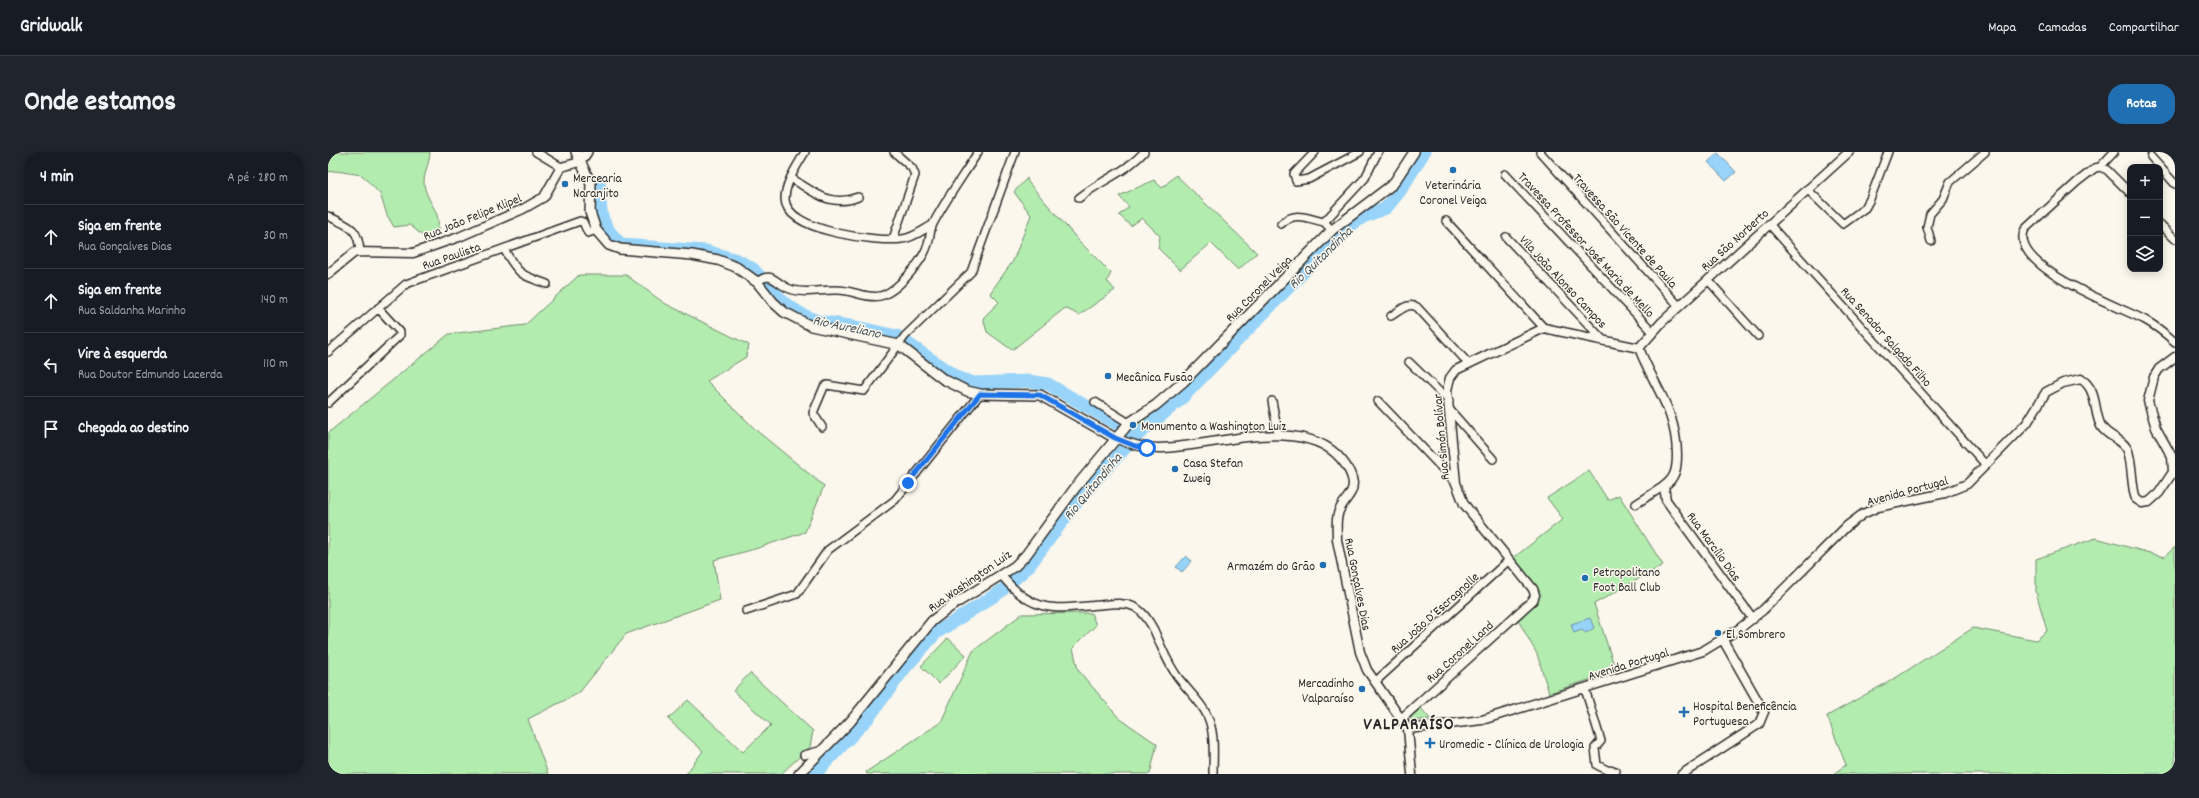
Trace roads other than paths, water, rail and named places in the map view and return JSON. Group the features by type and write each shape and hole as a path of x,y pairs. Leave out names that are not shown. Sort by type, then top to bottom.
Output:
{"main road":[{"path":"576,152 591,184 590,212 596,230 609,245 620,249 692,255 718,260 736,267 757,282 773,302 784,312 811,326 899,345 943,379 967,391 980,394 1040,395 1115,438"},
{"path":"580,162 587,152"},
{"name":"Rua Coronel Veiga","path":"1115,438 1129,423 1156,405 1183,382 1332,230 1393,184 1414,152"},
{"name":"Rua Washington Luiz","path":"799,774 850,722 932,621 960,600 1002,576 1026,555 1075,488 1115,438"}],"street":[{"path":"536,152 561,167 580,162"},
{"path":"805,152 791,178 785,200 788,209 797,217 826,231 893,240 910,238 932,225"},
{"path":"893,240 915,175 912,168 894,152"},
{"path":"757,282 764,276 772,278 783,287 793,290 844,290 872,296 880,296 890,292 917,265 928,245 932,225 978,152"},
{"path":"822,427 813,413 824,387 827,385 864,391 905,336 971,272 1015,152"},
{"path":"1079,198 1092,187 1125,168 1144,152"},
{"path":"1315,152 1296,170 1294,174 1296,180 1309,179 1360,152"},
{"path":"1324,222 1365,178 1378,152"},
{"name":"Travessa São Vicente de Paula","path":"1540,152 1679,306"},
{"name":"Rua São Norberto","path":"1639,348 1652,331 1807,189 1850,152"},
{"path":"1807,189 1842,224 1865,208 1870,199 1888,152"},
{"path":"1931,240 1927,227 1930,214 1943,199 1950,182 1985,152"},
{"path":"2114,152 2100,167 2095,168 2077,182 2025,229 2022,235 2025,247 2028,254 2047,271 2148,321 2175,342"},
{"path":"2151,157 2157,164"},
{"name":"Rua João Felipe Klipel","path":"360,252 413,253 459,237 523,209 544,197 561,167"},
{"path":"2100,167 2107,170 2127,190"},
{"path":"2163,170 2175,184"},
{"name":"Travessa Professor José Maria de Mello","path":"1505,174 1652,331"},
{"path":"791,178 821,196 834,201 848,201 858,197"},
{"path":"1281,224 1289,217 1295,215 1324,222 1332,230"},
{"path":"328,216 355,230 360,240 360,252 350,255 328,274"},
{"name":"Rua Paulista","path":"328,352 406,284 580,221 583,222 588,232 596,230"},
{"path":"1446,221 1544,328 1639,348 1668,406 1675,426 1677,447 1675,475 1671,482 1636,504"},
{"name":"Rua Senador Salgado Filho","path":"1769,224 1986,465"},
{"path":"2163,227 2175,239"},
{"name":"Vila João Alonso Campos","path":"1506,237 1604,341"},
{"path":"504,249 516,270 524,276 547,284"},
{"path":"1708,280 1758,336"},
{"path":"1391,316 1412,304 1417,307 1468,362"},
{"path":"328,403 400,335 400,332 378,308"},
{"name":"Rua Simón Bolívar","path":"1533,600 1535,595 1533,589 1464,504 1456,483 1447,390 1450,378 1456,370 1468,362 1544,328"},
{"name":"Avenida Portugal","path":"1408,729 1482,720 1703,651 1753,619 1847,526 1864,514 1878,507 1945,493 1967,484 2027,423 2046,392 2063,383 2081,379 2089,387 2095,400 2098,419 2102,428 2126,447 2132,467 2136,499 2142,503 2149,502 2167,483 2173,472 2172,457 2156,428 2148,401 2154,377 2159,369 2175,357"},
{"path":"1409,362 1448,401"},
{"path":"746,611 797,594 828,550 894,500 980,394"},
{"path":"1272,401 1278,434"},
{"path":"1095,402 1129,423"},
{"path":"1378,402 1456,483"},
{"path":"1450,410 1492,459"},
{"name":"Rua Gonçalves Dias","path":"1115,438 1135,446 1178,447 1278,434 1301,437 1319,443 1336,453 1350,472 1353,482 1352,493 1340,508 1336,522 1337,540 1360,652 1367,670 1408,729 1412,774"},
{"name":"Rua Marcílio Dias","path":"1664,486 1666,500 1753,619"},
{"name":"Rua João D´Escragnolle","path":"1375,682 1509,560"},
{"path":"1002,576 1013,589 1029,602 1040,606 1074,606 1121,603 1134,606 1139,610 1150,622 1164,654 1177,675 1211,723 1213,774"},
{"name":"Rua Coronel Land","path":"1401,719 1533,600"},
{"path":"1682,774 1748,732 1759,724 1763,716 1764,712 1722,640"},
{"path":"1585,689 1601,741 1595,748 1597,765 1607,770 1616,771"},
{"path":"804,755 826,748"}],"water":[{"path":"1718,153 1736,172 1726,181 1708,162"},
{"path":"1186,556 1192,561 1182,572 1176,567"},
{"path":"1590,618 1594,628 1586,633 1582,630 1574,633 1571,624"}],"waterway":[{"name":"Rio Quitandinha","path":"815,774 869,717 905,668 936,633 1000,592 1028,567 1083,494 1134,438 1180,400 1345,229 1363,217 1386,208 1400,191 1424,152"},
{"name":"Rio Aureliano","path":"599,182 602,217 609,231 622,245 706,251 737,260 753,269 784,303 803,315 818,321 897,336 958,378 974,383 1028,381 1048,384 1136,435"}],"place":[{"name":"Veterinária Coronel Veiga","path":"1453,170"},
{"name":"Mercearia Naranjito","path":"565,184"},
{"name":"Mecânica Fusão","path":"1108,376"},
{"name":"Monumento a Washington Luiz","path":"1133,425"},
{"name":"Casa Stefan Zweig","path":"1175,469"},
{"name":"Armazém do Grão","path":"1323,565"},
{"name":"Petropolitano Foot Ball Club","path":"1585,578"},
{"name":"El Sombrero","path":"1718,633"},
{"name":"Mercadinho Valparaíso","path":"1362,689"},
{"name":"Hospital Beneficência Portuguesa","path":"1684,712"},
{"name":"Uromedic - Clínica de Urologia","path":"1430,743"}],"district":[{"name":"VALPARAÍSO","path":"1409,723"}]}
